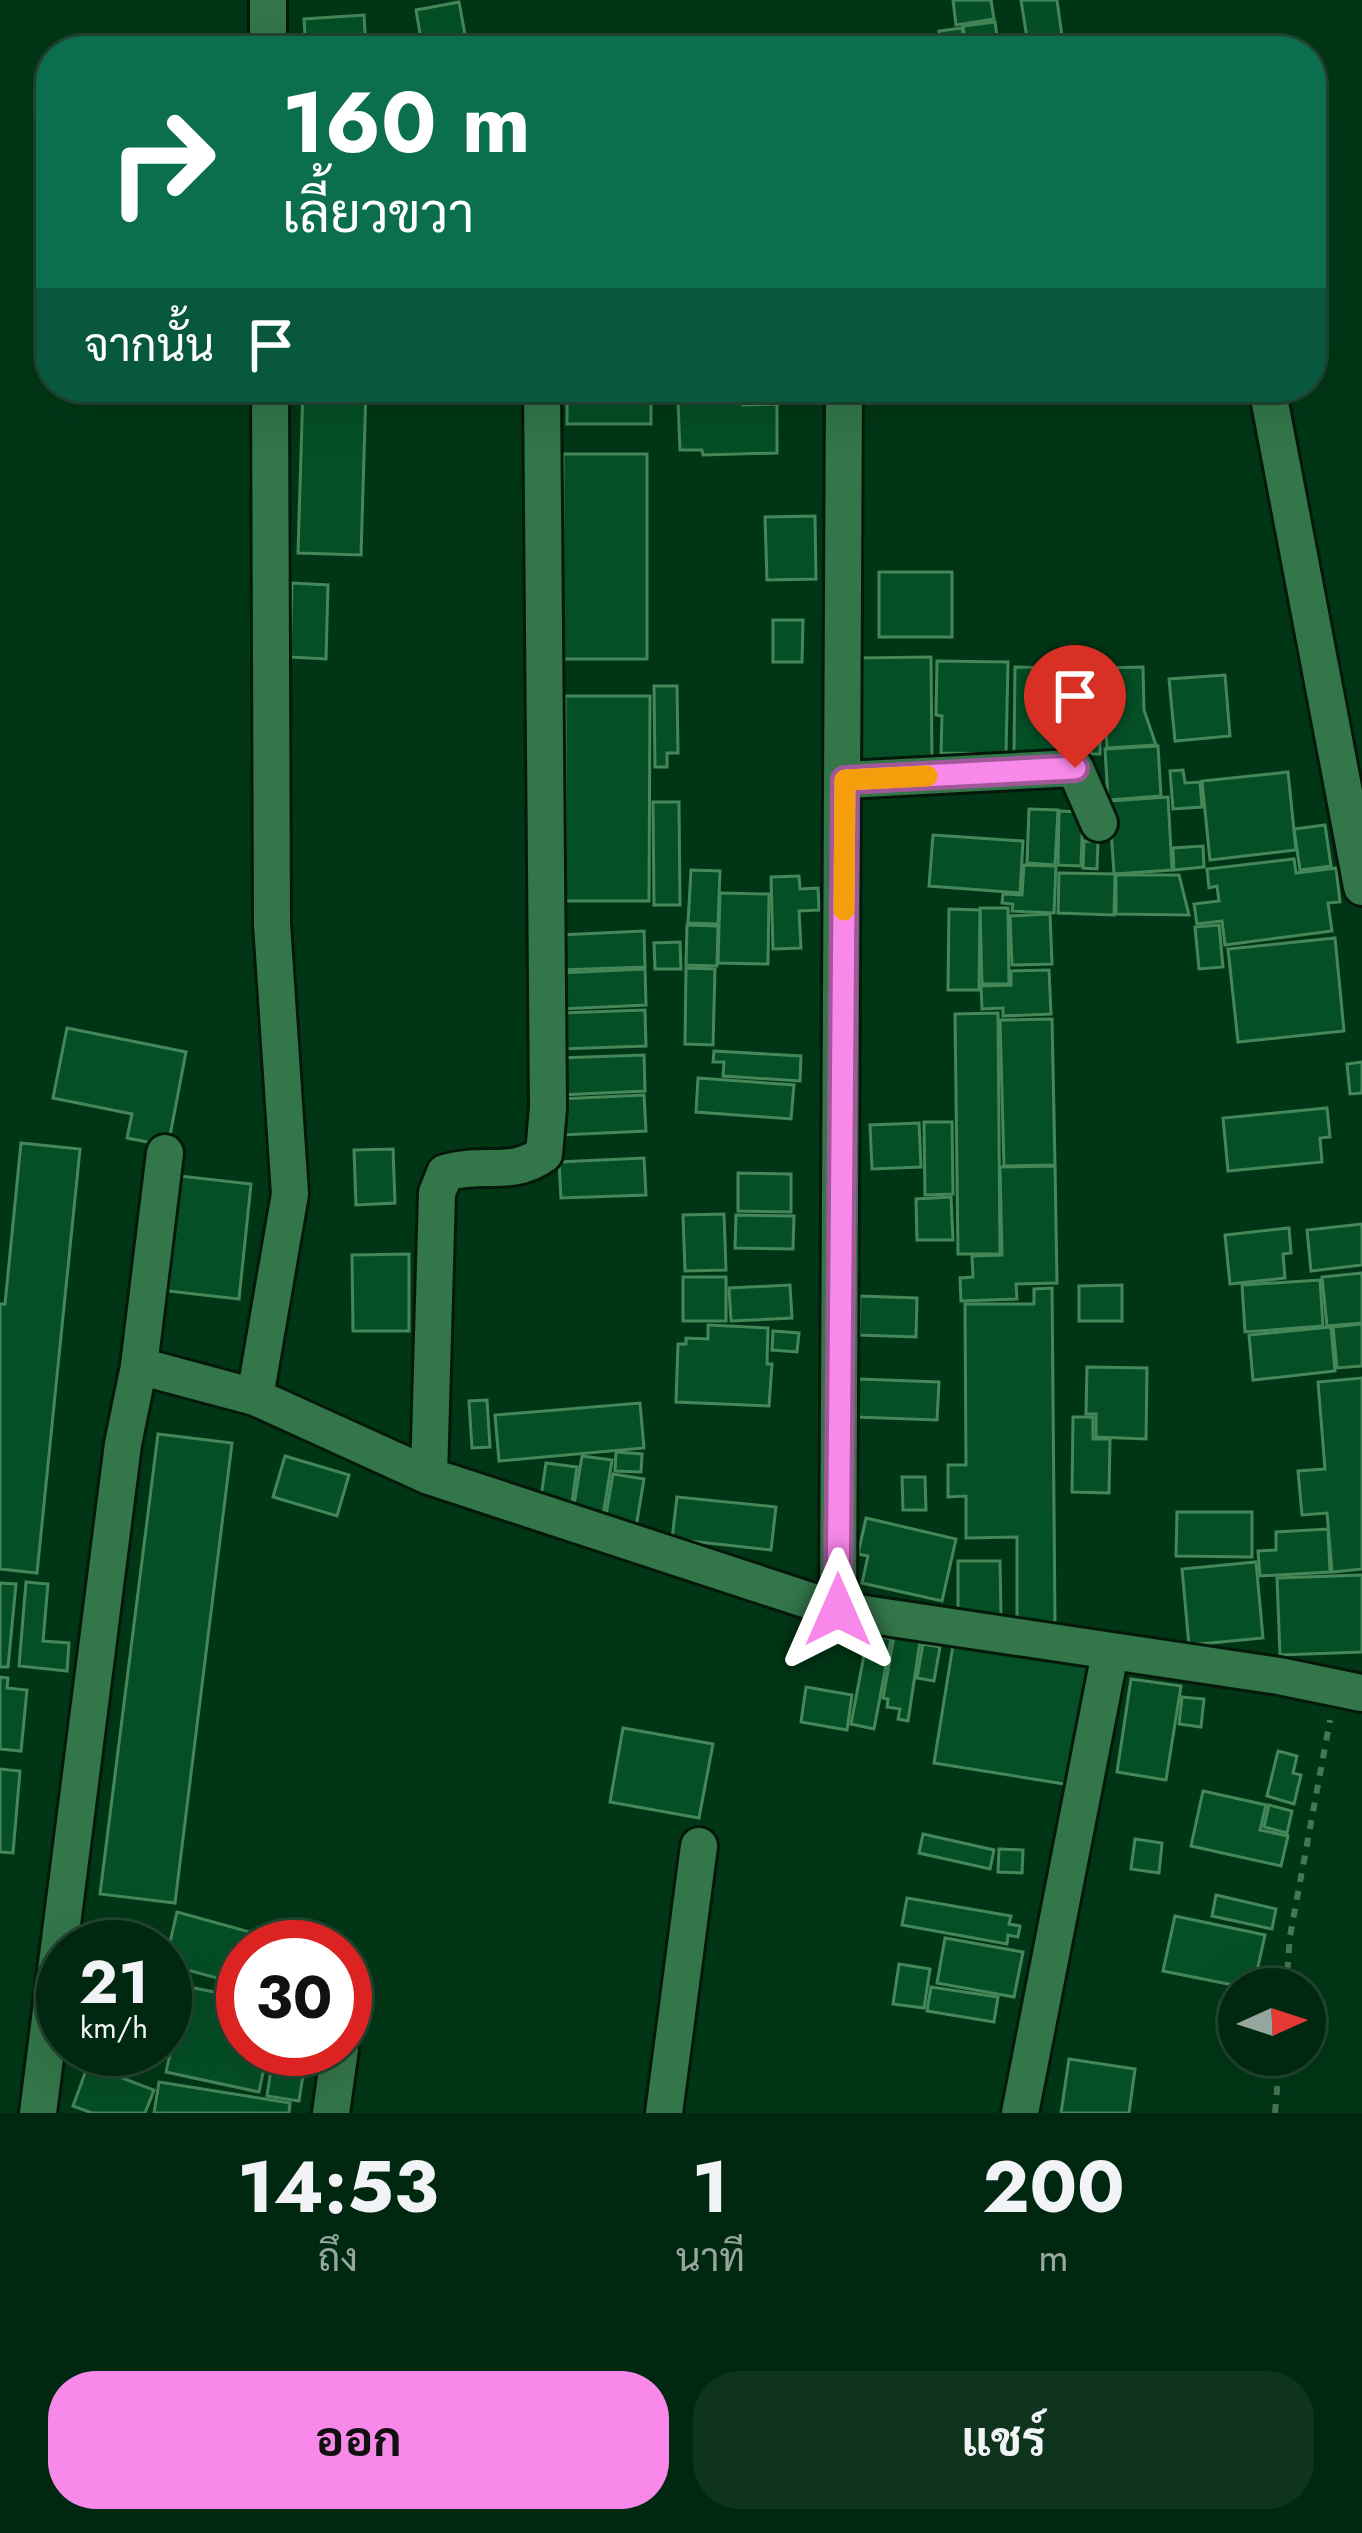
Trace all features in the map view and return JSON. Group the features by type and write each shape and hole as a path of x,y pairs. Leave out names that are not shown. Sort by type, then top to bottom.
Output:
{"street":[{"path":"268,0 268,36"},
{"path":"255,1397 290,1194 272,924 270,402"},
{"path":"429,1476 437,1193 446,1173 470,1166 522,1169 544,1154 548,1085 542,402"},
{"path":"838,1610 844,402"},
{"path":"1270,402 1362,887"},
{"path":"845,780 1075,768 1099,823"},
{"path":"38,2113 165,1153"},
{"path":"139,1366 255,1397 429,1476 838,1610 1349,1690"},
{"path":"1020,2113 1110,1653"},
{"path":"664,2113 699,1846"},
{"path":"331,2113 336,2076"}],"path":[{"path":"1288,1968 1290,1936 1349,1690"},
{"path":"1275,2113 1278,2076"}],"building":[{"path":"953,0 991,0 994,19 956,25"},
{"path":"1021,0 1057,0 1062,36 1027,36"},
{"path":"459,2 465,36 420,36 416,10"},
{"path":"364,15 365,36 305,36 304,19"},
{"path":"995,22 997,36 965,36 963,26"},
{"path":"962,28 963,36 940,36 939,31"},
{"path":"303,402 366,402 361,555 298,553"},
{"path":"567,402 651,402 651,424 567,424"},
{"path":"678,402 777,404 777,453 703,455 702,450 680,450"},
{"path":"563,454 647,454 647,659 562,659"},
{"path":"815,516 816,579 767,580 765,517"},
{"path":"879,572 952,572 952,637 879,637"},
{"path":"292,583 328,585 326,659 290,657"},
{"path":"773,620 803,620 802,662 773,662"},
{"path":"931,657 932,763 860,764 859,658"},
{"path":"937,661 1008,662 1006,754 941,753"},
{"path":"1015,667 1101,669 1100,754 1014,753"},
{"path":"1143,667 1144,710 1156,745 1107,748 1102,668"},
{"path":"1225,675 1230,736 1175,741 1169,679"},
{"path":"654,686 677,686 678,753 667,753 667,767 655,767"},
{"path":"565,696 650,696 649,901 565,901"},
{"path":"1158,746 1161,796 1108,800 1105,749"},
{"path":"1183,770 1185,783 1200,782 1202,807 1173,809 1170,771"},
{"path":"1288,772 1296,850 1210,860 1202,781"},
{"path":"1168,797 1172,870 1114,874 1109,801"},
{"path":"653,802 679,802 680,905 654,905"},
{"path":"1029,809 1058,810 1055,865 1027,863"},
{"path":"1059,811 1083,812 1081,866 1058,865"},
{"path":"1325,825 1331,866 1300,870 1294,829"},
{"path":"933,835 1023,841 1020,893 929,886"},
{"path":"1084,841 1098,842 1097,869 1083,868"},
{"path":"1203,846 1204,867 1174,870 1173,848"},
{"path":"1294,859 1296,873 1336,868 1340,902 1328,903 1332,931 1225,945 1222,921 1197,924 1194,904 1219,901 1217,886 1209,888 1207,869"},
{"path":"1024,865 1056,866 1054,913 1012,911 1013,904 1002,903 1003,894 1022,895"},
{"path":"691,870 720,871 718,924 688,923"},
{"path":"1059,873 1115,874 1114,915 1058,913"},
{"path":"1116,875 1179,875 1189,915 1116,914"},
{"path":"799,876 800,889 818,888 819,910 799,911 801,948 773,949 771,877"},
{"path":"720,893 769,894 768,964 718,963"},
{"path":"980,908 1008,908 1009,984 982,984"},
{"path":"949,909 980,910 979,990 948,990"},
{"path":"1050,914 1052,964 1012,965 1010,916"},
{"path":"687,925 718,926 717,966 686,965"},
{"path":"1219,925 1223,967 1199,969 1195,927"},
{"path":"644,931 645,967 560,970 559,935"},
{"path":"1335,938 1344,1031 1238,1042 1228,949"},
{"path":"680,942 681,969 655,969 654,943"},
{"path":"686,968 715,969 713,1045 685,1044"},
{"path":"645,969 646,1005 561,1009 560,973"},
{"path":"1049,970 1051,1014 1003,1016 1003,1008 982,1009 981,986 1011,985 1011,971"},
{"path":"645,1010 646,1046 561,1049 560,1013"},
{"path":"998,1013 1000,1254 958,1254 955,1014"},
{"path":"1052,1019 1055,1165 1004,1166 1000,1020"},
{"path":"67,1028 186,1052 168,1146 127,1138 132,1114 53,1098"},
{"path":"714,1051 801,1056 800,1081 723,1076 724,1062 713,1062"},
{"path":"644,1055 645,1091 560,1095 559,1058"},
{"path":"1362,1062 1362,1093 1350,1094 1347,1064"},
{"path":"698,1078 794,1085 791,1119 696,1112"},
{"path":"644,1095 646,1131 561,1135 559,1099"},
{"path":"1327,1108 1330,1137 1320,1138 1322,1162 1228,1171 1223,1118"},
{"path":"924,1122 952,1122 953,1194 925,1195"},
{"path":"919,1123 921,1167 872,1169 870,1125"},
{"path":"21,1143 80,1149 37,1573 0,1569 0,1304 5,1304"},
{"path":"393,1149 395,1203 356,1205 354,1150"},
{"path":"644,1158 646,1195 561,1198 559,1162"},
{"path":"1055,1166 1057,1283 1016,1284 1017,1299 961,1301 960,1278 973,1277 972,1256 1002,1255 1000,1167"},
{"path":"738,1173 791,1174 791,1212 738,1211"},
{"path":"180,1176 251,1184 239,1299 168,1291"},
{"path":"951,1197 953,1240 917,1240 916,1199"},
{"path":"724,1214 726,1270 685,1271 683,1215"},
{"path":"736,1215 794,1216 793,1249 735,1248"},
{"path":"1362,1224 1362,1265 1311,1271 1307,1230"},
{"path":"1289,1228 1291,1253 1283,1254 1285,1278 1230,1284 1225,1235"},
{"path":"409,1254 409,1331 353,1331 352,1255"},
{"path":"1362,1273 1362,1323 1327,1326 1322,1277"},
{"path":"683,1277 726,1277 726,1321 683,1321"},
{"path":"1320,1280 1323,1326 1245,1332 1242,1285"},
{"path":"790,1285 792,1318 731,1321 729,1288"},
{"path":"1122,1285 1122,1321 1079,1321 1079,1286"},
{"path":"1052,1288 1055,1622 1017,1622 1017,1537 966,1538 966,1496 948,1497 948,1465 966,1465 965,1304 1034,1304 1034,1289"},
{"path":"860,1296 917,1298 916,1337 859,1335"},
{"path":"1362,1324 1362,1366 1337,1368 1333,1327"},
{"path":"708,1325 768,1328 769,1406 676,1402 678,1344 686,1344 686,1338 708,1339"},
{"path":"1331,1327 1335,1371 1253,1380 1249,1335"},
{"path":"773,1331 799,1333 797,1352 772,1350"},
{"path":"1087,1367 1147,1368 1146,1439 1096,1437 1096,1414 1086,1414"},
{"path":"1362,1378 1362,1569 1332,1572 1327,1513 1302,1515 1298,1471 1325,1469 1318,1382"},
{"path":"858,1379 939,1382 937,1420 856,1417"},
{"path":"487,1400 490,1447 472,1448 469,1401"},
{"path":"640,1403 644,1448 499,1461 495,1415"},
{"path":"1073,1417 1093,1417 1093,1439 1110,1439 1109,1493 1072,1492"},
{"path":"158,1434 232,1443 175,1903 100,1894"},
{"path":"616,1452 642,1454 641,1472 615,1471"},
{"path":"285,1456 349,1475 337,1516 273,1497"},
{"path":"582,1456 612,1460 603,1516 573,1511"},
{"path":"546,1463 577,1467 572,1502 541,1497"},
{"path":"613,1474 644,1479 636,1527 605,1521"},
{"path":"902,1477 925,1477 926,1510 903,1510"},
{"path":"677,1497 776,1507 771,1550 672,1539"},
{"path":"1177,1512 1252,1512 1252,1557 1176,1556"},
{"path":"866,1518 956,1539 942,1601 862,1583 868,1556 858,1554"},
{"path":"1328,1529 1330,1572 1260,1576 1258,1551 1276,1550 1276,1532"},
{"path":"958,1561 1000,1561 1001,1615 958,1615"},
{"path":"1256,1562 1263,1638 1189,1645 1182,1569"},
{"path":"1362,1575 1362,1652 1280,1655 1277,1578"},
{"path":"26,1582 48,1584 43,1641 69,1643 67,1671 19,1666"},
{"path":"0,1583 16,1584 8,1667 0,1667"},
{"path":"955,1633 1090,1655 1070,1785 934,1763"},
{"path":"868,1634 891,1639 874,1729 851,1724"},
{"path":"894,1637 920,1642 908,1721 898,1719 900,1709 887,1707 888,1699 883,1698"},
{"path":"923,1644 940,1647 934,1681 917,1678"},
{"path":"0,1677 8,1678 7,1688 27,1690 21,1751 0,1749"},
{"path":"1131,1679 1181,1686 1166,1780 1117,1772"},
{"path":"806,1687 852,1695 847,1730 801,1722"},
{"path":"1182,1697 1204,1699 1201,1727 1179,1724"},
{"path":"623,1728 713,1744 699,1818 610,1802"},
{"path":"1278,1751 1297,1756 1293,1773 1301,1775 1294,1804 1267,1796"},
{"path":"0,1769 20,1771 13,1853 0,1852"},
{"path":"1203,1791 1266,1805 1260,1830 1288,1836 1281,1866 1191,1846"},
{"path":"1269,1805 1292,1811 1287,1833 1264,1827"},
{"path":"923,1834 994,1850 990,1869 919,1853"},
{"path":"1135,1839 1162,1843 1159,1873 1131,1869"},
{"path":"999,1849 1023,1850 1022,1873 998,1872"},
{"path":"1216,1895 1276,1909 1272,1929 1212,1916"},
{"path":"907,1898 1011,1916 1009,1924 1020,1926 1018,1937 1008,1935 1007,1944 902,1925"},
{"path":"177,1912 216,1923 216,1978 192,1971 192,1920 175,1920"},
{"path":"1175,1916 1265,1935 1258,1968 1218,1968 1218,1982 1163,1971"},
{"path":"945,1938 1023,1952 1014,1997 937,1983"},
{"path":"899,1964 930,1969 924,2008 893,2004"},
{"path":"192,1987 216,1992 216,2076 262,2076 259,2092 185,2076 192,2076"},
{"path":"931,1987 998,1997 994,2022 927,2011"},
{"path":"1069,2059 1135,2069 1129,2113 1061,2113"},
{"path":"84,2076 117,2076 154,2090 145,2113 92,2113 73,2106"},
{"path":"270,2076 303,2076 299,2101 267,2096"},
{"path":"159,2082 290,2103 289,2113 154,2113"}],"slow traffic":[{"path":"844,910 845,780 927,776"}],"route":[{"path":"838,1610 845,780 1075,768"}]}
